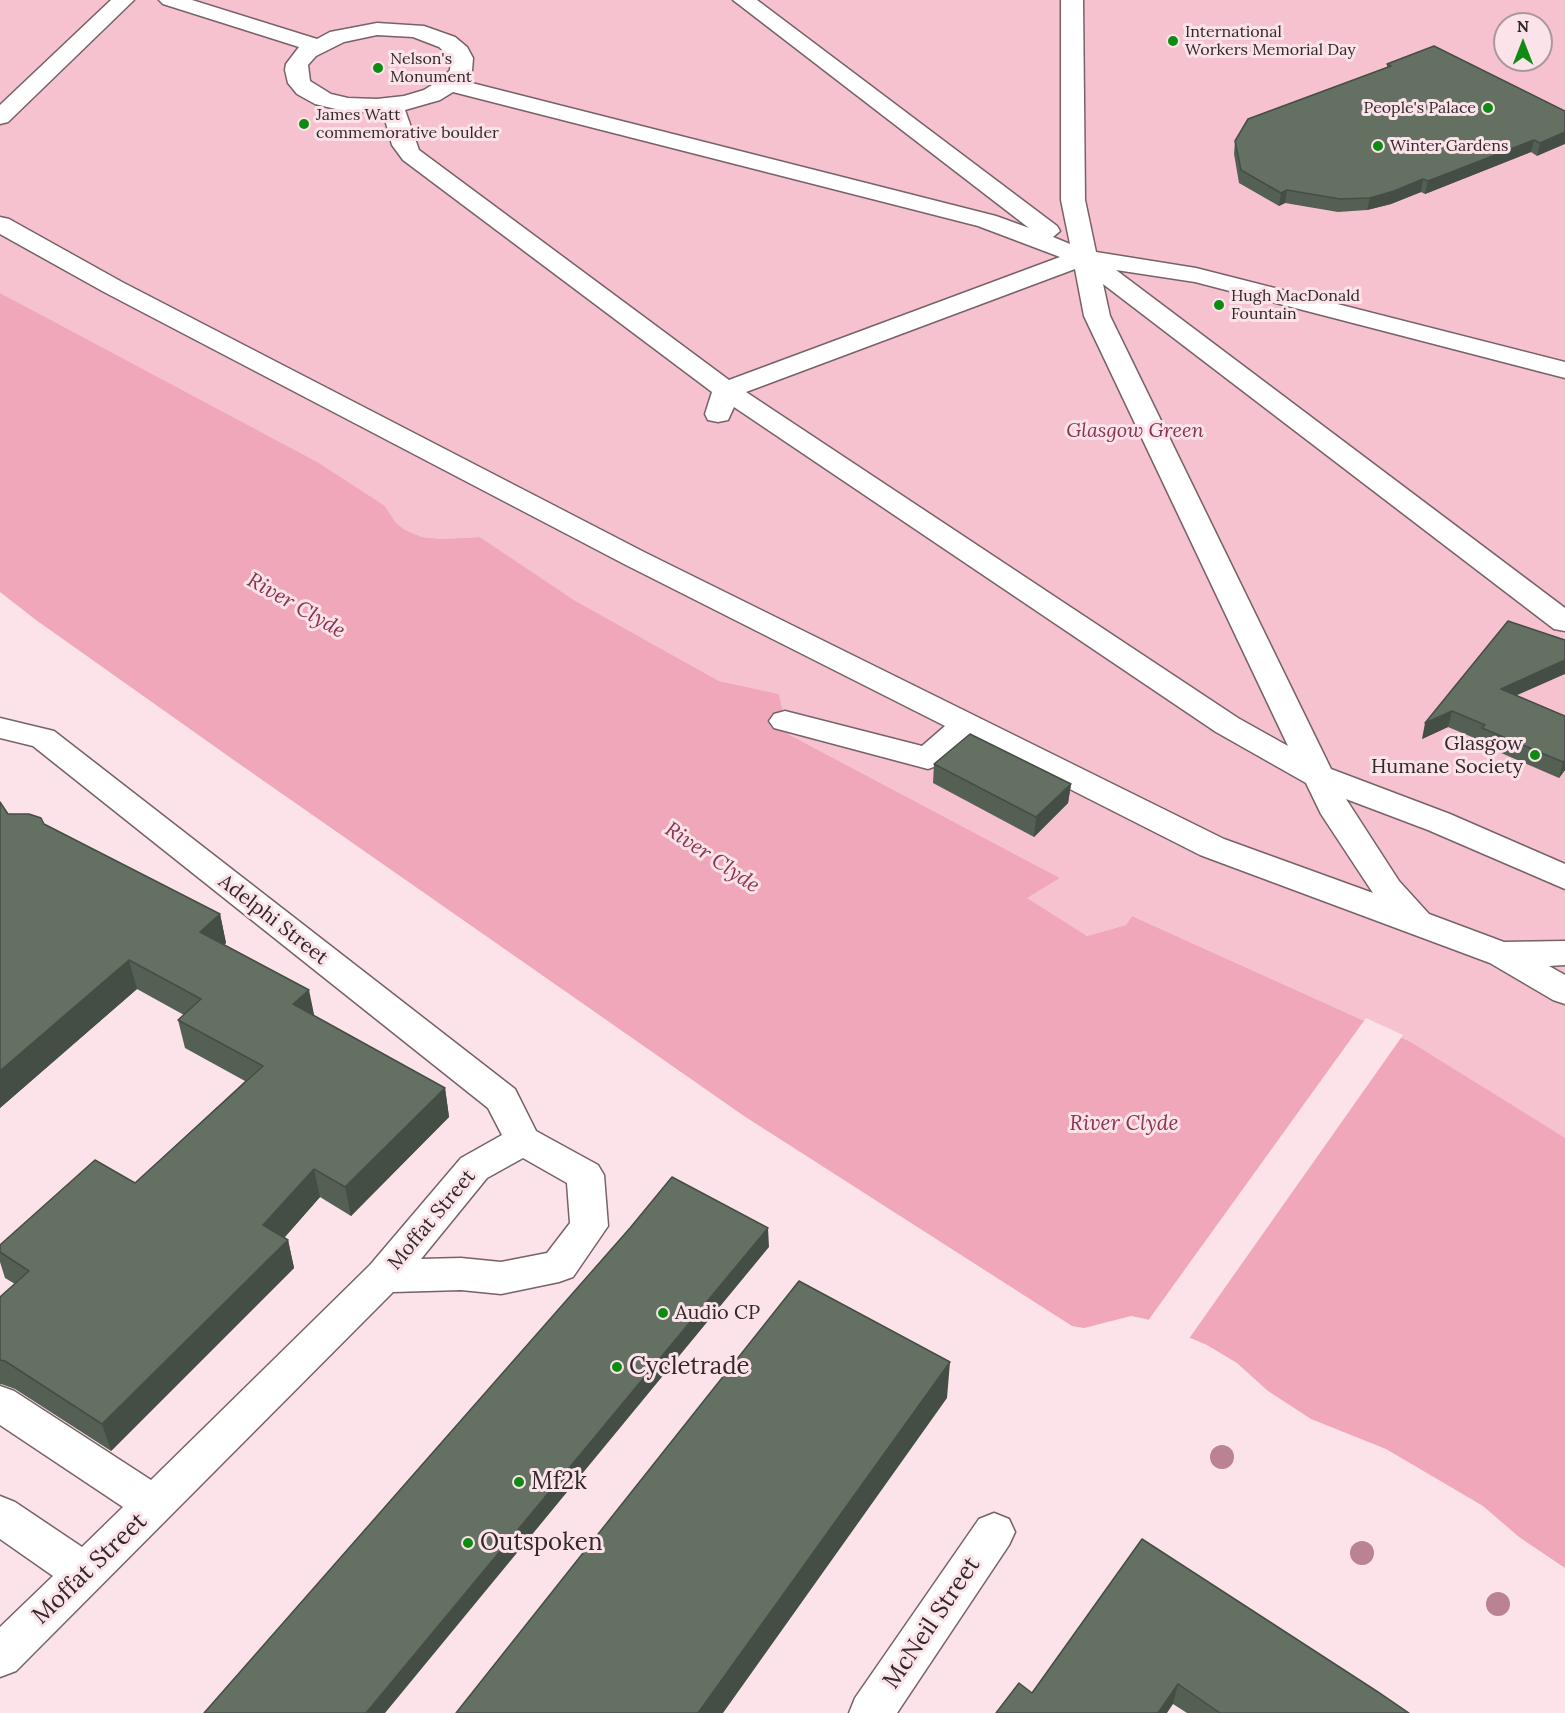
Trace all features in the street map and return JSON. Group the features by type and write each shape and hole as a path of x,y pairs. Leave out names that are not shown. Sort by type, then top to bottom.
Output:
{"street":[{"path":"0,117 123,0"},
{"path":"170,0 316,46"},
{"path":"744,0 1005,200 1565,622"},
{"path":"1072,0 1072,200 1096,316 1336,814 1387,889 1419,923"},
{"path":"377,29 404,30 428,34 454,47 462,58 461,71 450,84 426,97 392,105 348,105 323,99 305,90 296,77 297,64 316,46 338,37 377,29"},
{"path":"450,84 987,221 1083,257 1196,275 1565,370"},
{"path":"392,105 404,145 411,155 722,402 1227,725 1320,777 1439,822 1565,877"},
{"path":"0,224 113,287 356,414 1212,847 1502,954 1565,991"},
{"path":"722,402 1083,257"},
{"path":"785,721 928,758 966,724"},
{"name":"Adelphi Street","path":"0,728 42,738 502,1099 523,1141"},
{"path":"1502,954 1565,953"},
{"name":"Moffat Street","path":"0,1657 384,1276 474,1168 523,1141 585,1175 589,1226 559,1266 501,1278 461,1274 384,1276"},
{"path":"0,1403 155,1505"},
{"path":"0,1515 85,1574"},
{"name":"McNeil Street","path":"871,1713 994,1532"}],"green space":[{"name":"Glasgow Green","path":"0,0 1565,0 1565,1158 1483,1087 1411,1042 1132,916 1126,925 1087,936 1026,898 1060,878 788,734 779,694 719,681 574,600 480,537 442,539 422,537 404,530 396,523 385,506 0,293"}],"water":[{"name":"River Clyde","path":"0,293 317,462 385,506 396,523 405,530 422,537 442,539 480,537 574,600 719,681 779,694 788,734 1060,878 1027,898 1087,936 1126,925 1132,916 1411,1042 1565,1138 1565,1568 1519,1537 1483,1506 1386,1449 1311,1419 1268,1391 1237,1363 1207,1345 1146,1319 1131,1316 1084,1328 1072,1326 744,1116 238,763 0,592"}],"pier":[{"path":"1366,1018 1403,1035 1188,1340 1147,1322"}],"building":[{"name":"Winter Gardens","path":"1434,46 1565,111 1565,132 1540,143 1534,140 1428,181 1423,179 1370,198 1340,199 1287,190 1281,193 1241,170 1235,141 1248,119 1391,66 1387,64"},
{"path":"1508,621 1565,640 1565,660 1501,689 1565,716 1565,760 1563,762 1482,728 1485,725 1452,711 1425,723"},
{"path":"970,734 1071,784 1036,817 934,764"},
{"path":"0,802 8,814 29,814 41,818 44,824 220,914 200,932 309,990 293,1004 445,1088 345,1187 314,1169 263,1225 288,1240 102,1424 5,1361 0,1360 0,1297 29,1271 0,1252 0,1245 95,1160 135,1183 263,1066 178,1020 201,999 129,960 0,1071"},
{"path":"672,1177 768,1228 366,1713 204,1713 630,1228"},
{"path":"799,1281 950,1362 698,1713 456,1713"},
{"path":"1142,1539 1409,1713 1220,1713 1178,1684 1158,1713 996,1713 1019,1683 1032,1693"}],"place":[{"name":"International Workers Memorial Day","path":"1173,41"},
{"name":"Nelson's Monument","path":"378,68"},
{"name":"People's Palace","path":"1488,108"},
{"name":"James Watt commemorative boulder","path":"304,124"},
{"name":"Winter Gardens","path":"1378,146"},
{"name":"Hugh MacDonald Fountain","path":"1219,305"},
{"name":"Glasgow Humane Society","path":"1535,755"},
{"name":"Audio CP","path":"663,1313"},
{"name":"Cycletrade","path":"617,1367"},
{"name":"Mf2k","path":"519,1482"},
{"name":"Outspoken","path":"468,1543"}]}
